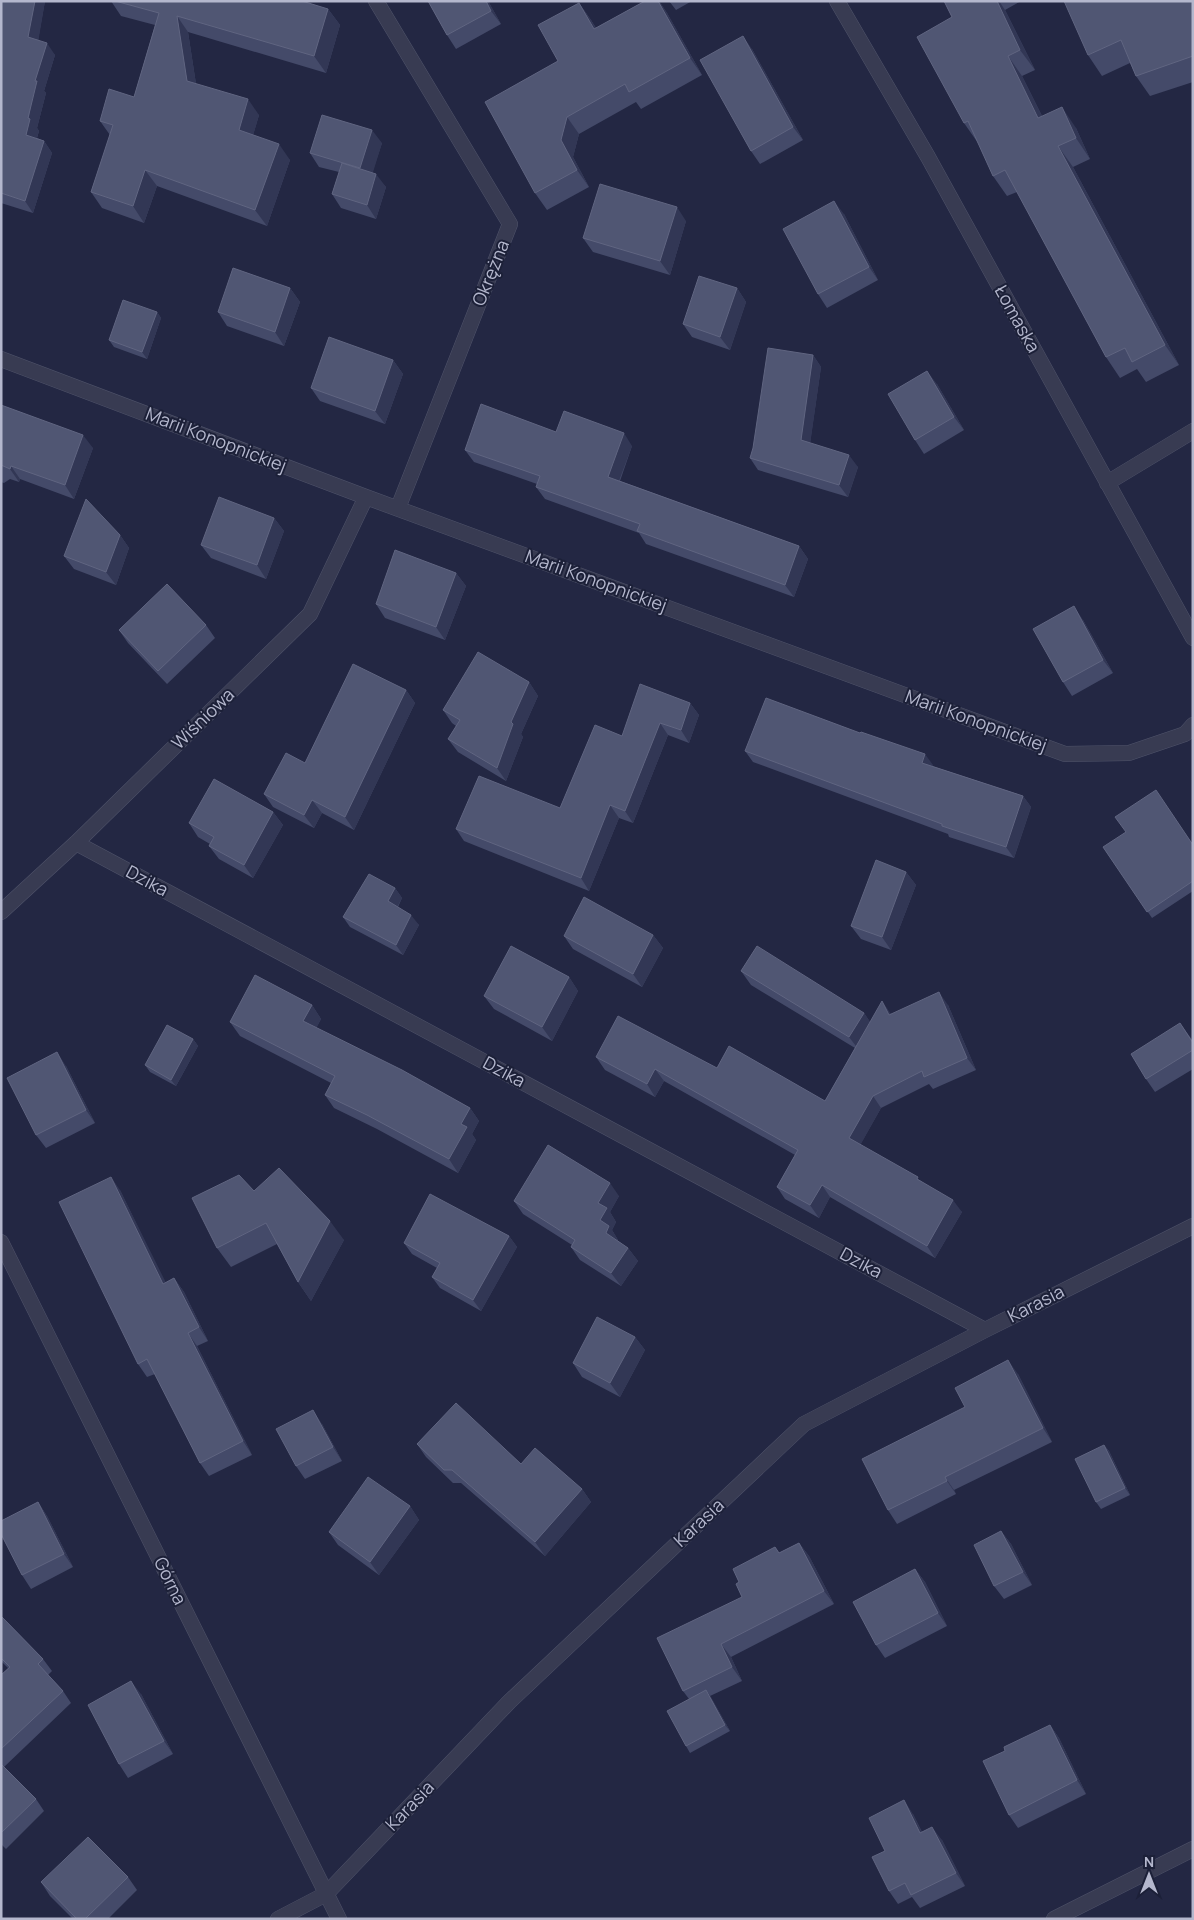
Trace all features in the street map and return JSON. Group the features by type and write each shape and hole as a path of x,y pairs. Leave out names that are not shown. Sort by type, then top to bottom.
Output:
{"street":[{"name":"Okrężna","path":"376,1 510,224 398,508"},
{"name":"Łomaska","path":"838,1 928,157 1193,638"},
{"name":"Marii Konopnickiej","path":"1,359 366,497 1065,754 1129,753 1185,734 1193,725"},
{"path":"1107,483 1193,431"},
{"name":"Wiśniowa","path":"1,912 76,843 310,614 366,497"},
{"name":"Dzika","path":"76,843 985,1330"},
{"name":"Karasia","path":"278,1919 326,1894 509,1702 804,1424 985,1330 1193,1226"},
{"name":"Górna","path":"1,1242 339,1919"},
{"path":"1054,1919 1193,1849"}],"building":[{"path":"1,1 35,1 28,37 47,43 35,81 37,81 26,135 44,141 25,201 1,193"},
{"path":"115,1 302,1 328,9 314,56 177,16 187,81 248,99 239,130 279,144 255,210 145,170 133,206 91,192 113,125 100,121 109,89 134,97 159,13"},
{"path":"428,1 486,1 491,11 447,35"},
{"path":"645,1 658,1 690,58 629,92 625,84 567,117 561,140 577,170 535,193 485,102 558,61 538,25 579,3 594,29"},
{"path":"944,1 997,1 1020,50 1008,56 1038,118 1062,107 1076,138 1058,146 1165,345 1132,362 1125,348 1106,357 1005,170 993,176 968,121 964,123 917,37 952,17"},
{"path":"1064,1 1193,1 1193,56 1136,76 1121,40 1088,55"},
{"path":"743,36 793,127 751,151 700,60"},
{"path":"322,115 372,130 360,168 310,153"},
{"path":"342,163 376,174 367,205 332,194"},
{"path":"600,184 677,207 660,261 583,238"},
{"path":"834,201 869,267 818,294 783,229"},
{"path":"233,268 290,288 275,332 218,312"},
{"path":"699,276 737,288 720,337 683,324"},
{"path":"123,300 157,312 142,352 109,340"},
{"path":"329,337 393,360 375,411 311,388"},
{"path":"768,348 813,355 801,440 849,455 839,485 750,458"},
{"path":"927,371 954,417 915,440 888,394"},
{"path":"481,404 556,432 564,411 624,433 608,477 799,546 785,585 637,531 640,524 536,487 540,476 465,450"},
{"path":"1,405 83,435 65,485 11,466 10,469 1,465"},
{"path":"219,497 274,518 257,565 201,545"},
{"path":"86,499 120,535 106,572 64,556"},
{"path":"395,550 456,573 436,627 376,604"},
{"path":"167,584 206,625 158,671 119,630"},
{"path":"1074,606 1103,660 1063,682 1033,629"},
{"path":"478,652 529,682 511,722 513,724 497,768 448,739 460,720 443,710"},
{"path":"353,664 406,690 345,817 312,800 304,815 264,794 286,753 305,763"},
{"path":"640,684 690,703 681,730 660,723 625,811 610,805 581,878 456,829 479,776 560,808 595,725 622,736"},
{"path":"766,698 860,733 925,754 922,763 1023,796 1006,847 942,826 942,824 745,751"},
{"path":"214,779 273,812 244,865 209,846 214,837 189,823"},
{"path":"1156,790 1193,845 1193,881 1147,912 1103,847 1126,832 1115,817"},
{"path":"876,860 906,872 882,937 851,926"},
{"path":"369,874 395,888 388,901 411,915 396,945 343,917"},
{"path":"584,897 653,935 633,974 564,936"},
{"path":"511,946 569,977 542,1027 484,996"},
{"path":"757,946 864,1013 849,1037 741,971"},
{"path":"255,975 312,1005 303,1021 402,1070 470,1108 461,1124 467,1127 449,1159 325,1095 335,1076 230,1022"},
{"path":"939,992 967,1058 924,1077 922,1071 873,1096 849,1138 918,1177 917,1179 953,1200 927,1246 822,1185 810,1205 777,1187 798,1150 655,1069 647,1084 596,1057 618,1016 717,1068 729,1046 825,1101 882,1001 889,1015"},
{"path":"1180,1023 1193,1043 1193,1050 1146,1079 1131,1054"},
{"path":"167,1025 193,1039 171,1080 145,1065"},
{"path":"57,1052 86,1110 36,1135 7,1078"},
{"path":"548,1145 610,1183 598,1203 607,1208 600,1220 609,1226 606,1233 628,1248 611,1273 571,1247 575,1240 514,1201"},
{"path":"279,1168 330,1221 298,1282 266,1223 217,1248 192,1198 239,1175 254,1191"},
{"path":"111,1177 163,1284 174,1278 199,1327 188,1333 243,1441 200,1463 147,1359 138,1364 59,1202"},
{"path":"430,1194 509,1236 473,1300 432,1277 440,1263 404,1243"},
{"path":"597,1317 635,1337 610,1383 573,1363"},
{"path":"1008,1360 1043,1428 945,1477 947,1481 888,1510 862,1459 965,1407 955,1388"},
{"path":"456,1403 521,1464 535,1448 582,1489 535,1542 452,1470 444,1470 417,1444"},
{"path":"313,1410 333,1447 296,1466 276,1429"},
{"path":"1104,1445 1125,1488 1096,1502 1075,1459"},
{"path":"368,1477 410,1506 370,1562 329,1532"},
{"path":"38,1502 64,1554 22,1575 1,1534 1,1521"},
{"path":"1001,1531 1023,1572 994,1586 974,1545"},
{"path":"799,1543 824,1591 721,1644 732,1667 683,1691 657,1638 742,1597 736,1584 739,1582 733,1569 775,1547 779,1553"},
{"path":"915,1569 938,1613 876,1645 853,1602"},
{"path":"1,1616 43,1659 38,1664 63,1691 1,1749 1,1675 10,1667 1,1658"},
{"path":"131,1681 164,1741 119,1764 88,1705"},
{"path":"706,1690 725,1725 686,1746 667,1711"},
{"path":"1050,1725 1077,1780 1009,1815 983,1761 1005,1751 1004,1747"},
{"path":"1,1764 36,1799 1,1833"},
{"path":"904,1800 920,1833 932,1827 956,1873 911,1895 905,1883 889,1891 872,1857 885,1851 869,1818"},
{"path":"88,1837 128,1877 85,1919 77,1919 41,1882"}]}
